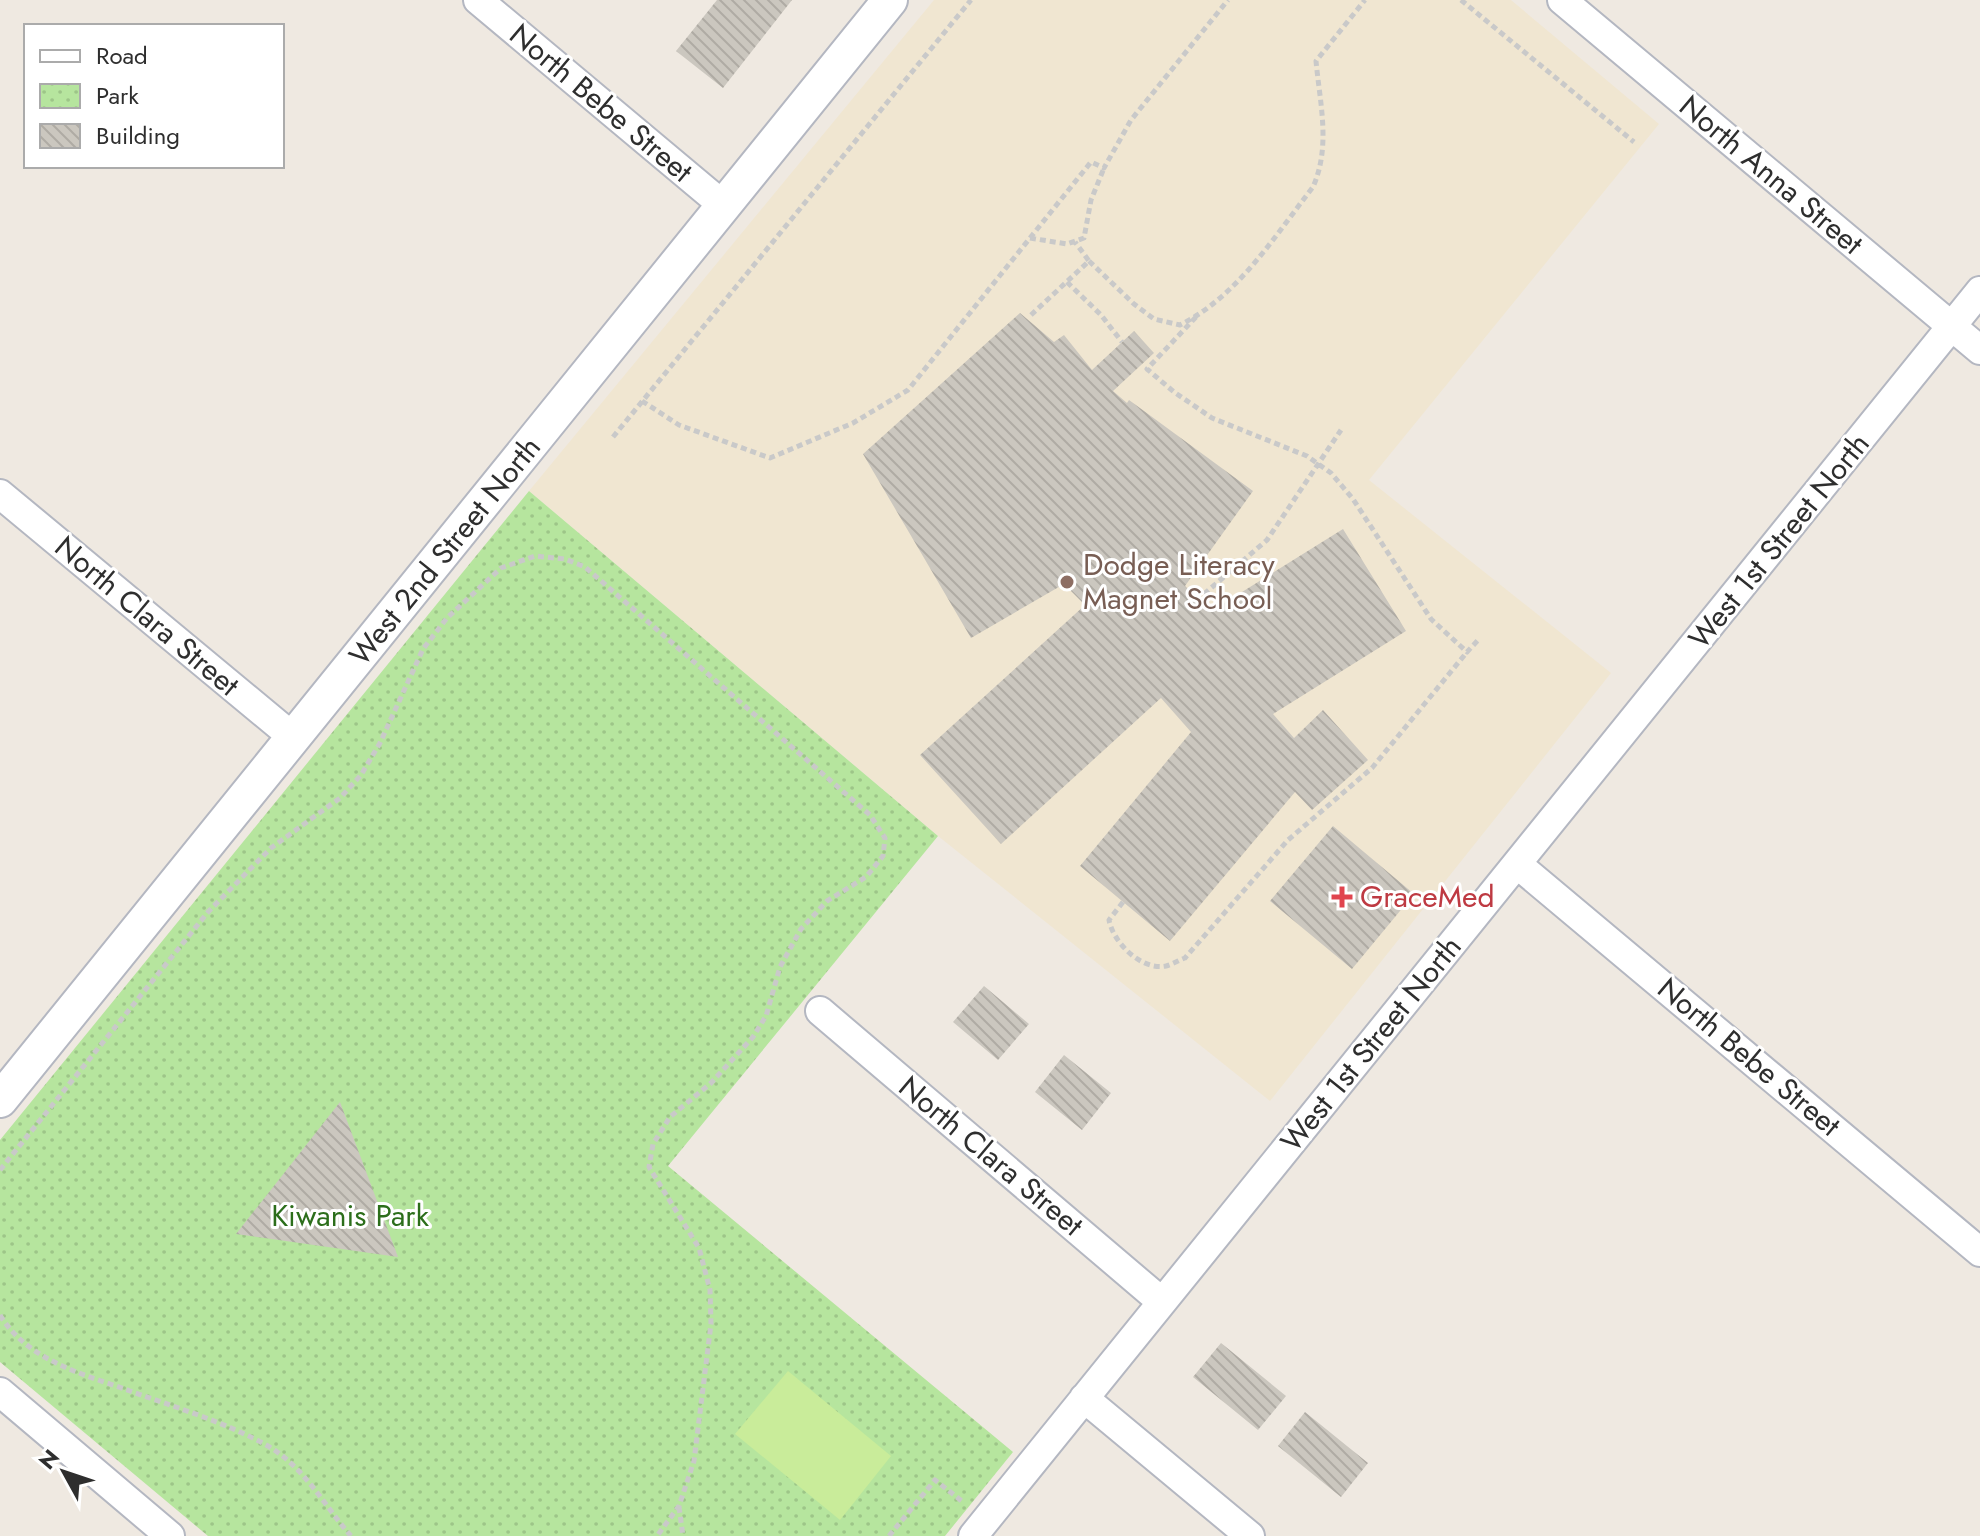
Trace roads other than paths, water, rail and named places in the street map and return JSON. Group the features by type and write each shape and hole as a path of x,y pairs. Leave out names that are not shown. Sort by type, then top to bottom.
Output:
{"street":[{"name":"North Bebe Street","path":"478,0 724,206"},
{"name":"West 2nd Street North","path":"0,1100 890,0"},
{"name":"North Anna Street","path":"1562,0 1980,350"},
{"name":"West 1st Street North","path":"979,1528 1980,291"},
{"name":"North Clara Street","path":"0,494 294,738"},
{"name":"North Bebe Street","path":"1517,864 1980,1252"},
{"name":"North Clara Street","path":"820,1011 1162,1302"},
{"path":"0,1392 170,1536"},
{"path":"1084,1398 1250,1536"}],"place":[{"name":"Dodge Literacy Magnet School","path":"1067,582"},
{"name":"GraceMed","path":"1342,897"}],"park label":[{"name":"Kiwanis Park","path":"350,1216"}]}
